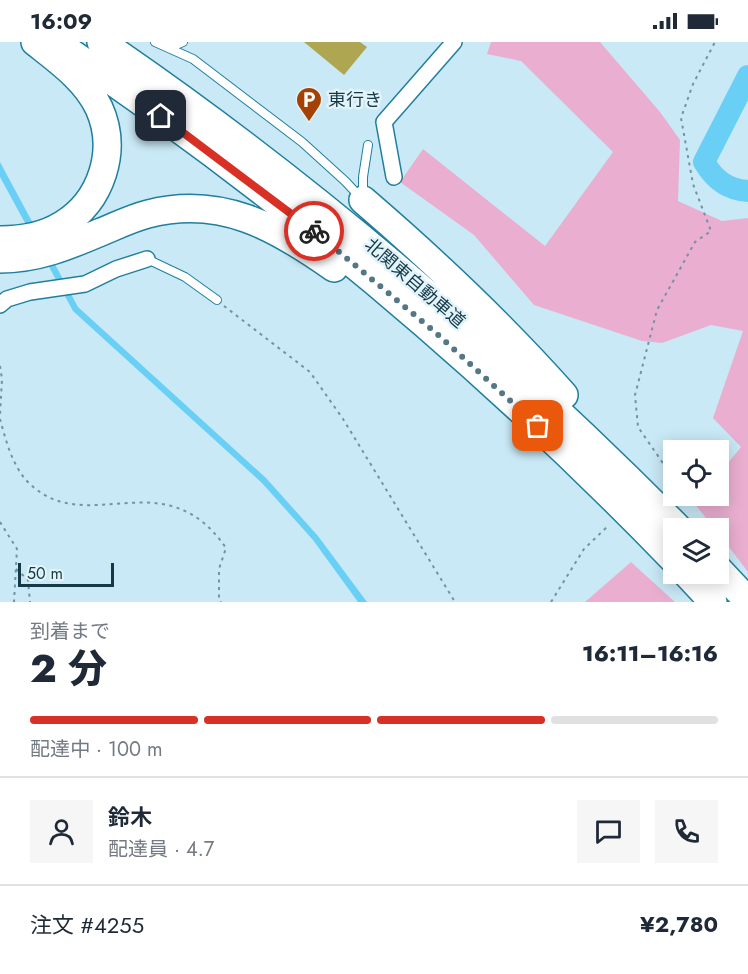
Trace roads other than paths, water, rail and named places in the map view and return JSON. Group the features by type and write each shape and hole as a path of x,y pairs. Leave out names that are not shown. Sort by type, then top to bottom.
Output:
{"highway":[{"path":"0,240 20,240 43,234 63,225 80,211 94,194 104,175 108,153 106,131 100,110 90,93 75,75 35,42"},
{"name":"北関東自動車道","path":"55,42 179,128 312,229 435,332 572,459 663,549"},
{"name":"北関東自動車道","path":"101,42 262,158 390,261 530,384 670,518"},
{"path":"363,200 419,248 530,358 671,518"},
{"path":"0,259 41,255 146,214 191,207 216,209 238,215 267,227 301,246 357,284 572,459"},
{"path":"729,581 748,601"},
{"path":"696,584 713,602"}],"street":[{"path":"394,177 384,122 454,42"},
{"path":"2,300 30,292 85,284 117,269 147,259"}],"lane":[{"path":"157,44 176,45 183,42"},
{"path":"157,44 194,59 302,142 363,200"},
{"path":"363,200 363,177 368,145"},
{"path":"147,259 185,277 217,300"}],"water":[{"path":"0,162 78,307 266,478 318,536 367,602 358,602 313,540 262,483 73,311 0,177"}],"waterway":[{"path":"748,76 704,162 712,174 727,186 748,191"}],"place":[{"name":"東行き","path":"309,123"}]}
